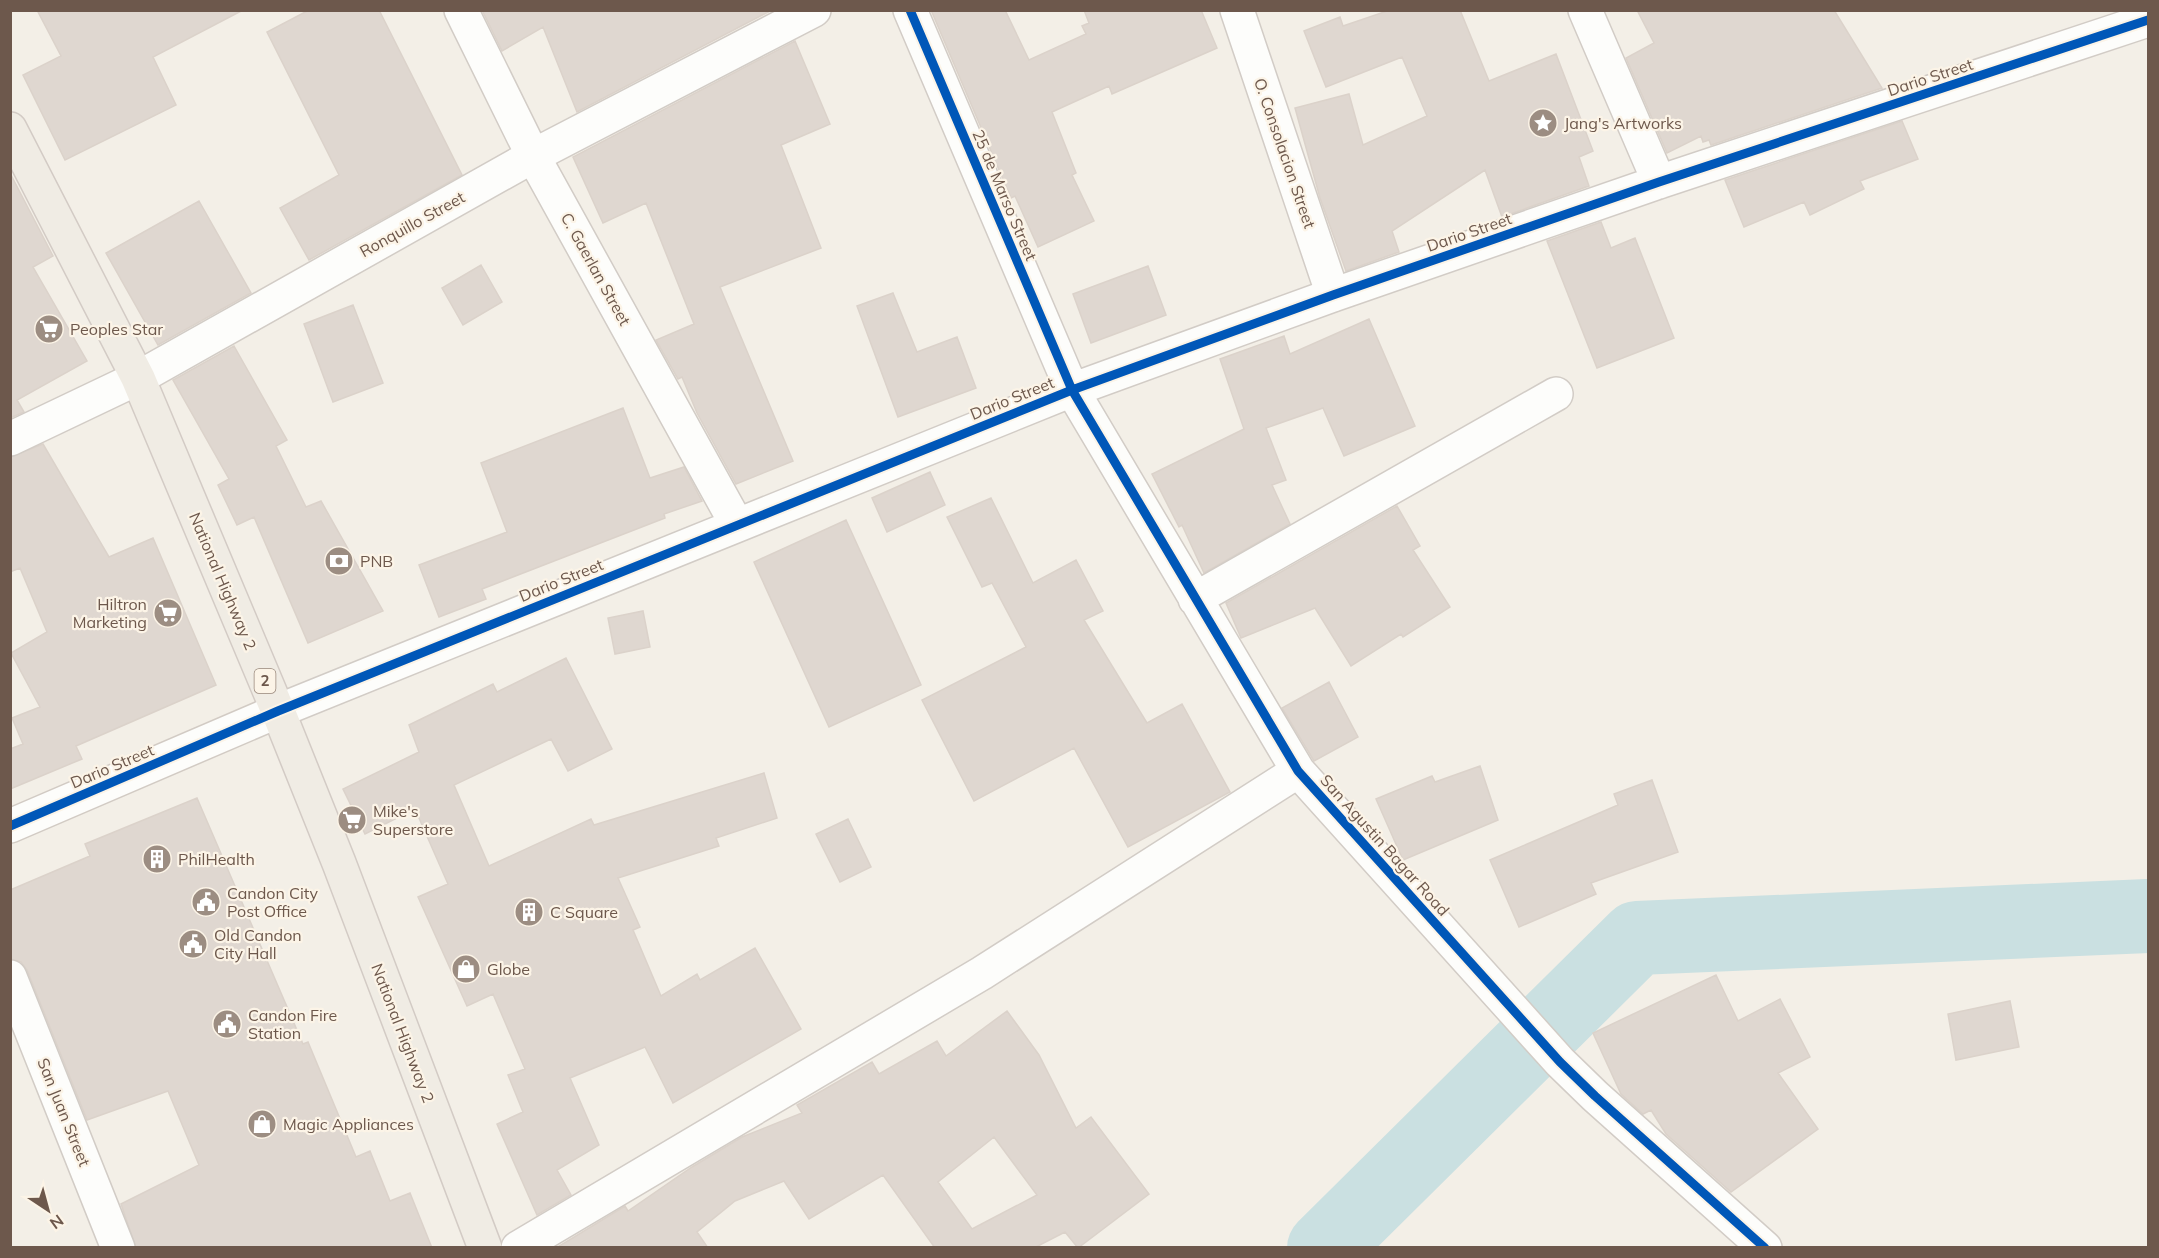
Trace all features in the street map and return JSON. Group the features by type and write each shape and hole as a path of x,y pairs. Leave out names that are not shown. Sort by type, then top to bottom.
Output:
{"main road":[{"name":"National Highway 2","path":"10,129 138,378 278,711 339,863 485,1248"}],"street":[{"name":"C. Gaerlan Street","path":"461,10 533,156 737,525"},
{"name":"Ronquillo Street","path":"10,439 138,378 533,156 814,10"},
{"name":"25 de Marso Street","path":"910,10 1072,390"},
{"name":"O. Consolacion Street","path":"1237,10 1333,295"},
{"path":"1585,10 1659,182"},
{"name":"Dario Street","path":"10,826 278,711 1072,390 1333,295 1659,182 2148,20"},
{"name":"San Agustin Bagar Road","path":"1072,390 1298,771 1560,1062 1765,1248"},
{"path":"1195,599 1556,394"},
{"path":"518,1248 982,973 1298,771"},
{"name":"San Juan Street","path":"10,977 118,1248"}],"building":[{"path":"37,10 243,10 153,57 176,105 65,160 23,75 61,56"},
{"path":"309,10 379,10 462,175 309,260 280,208 339,175 267,32"},
{"path":"482,10 772,10 577,112 543,27 502,51"},
{"path":"931,10 1005,10 1029,60 1086,34 1082,26 1089,23 1084,10 1201,10 1217,48 1112,94 1109,86 1052,112 1076,173 1072,175 1094,221 1038,247 1015,196 1011,198"},
{"path":"1390,10 1460,10 1489,81 1556,54 1593,151 1579,157 1589,186 1502,217 1485,170 1392,231 1399,252 1346,271 1320,198 1295,108 1349,94 1363,145 1427,116 1402,57 1326,87 1304,31 1340,17 1343,26"},
{"path":"1637,10 1834,10 1882,88 1711,145 1709,140 1703,142 1701,136 1667,153 1626,58 1654,43"},
{"path":"795,41 830,124 781,145 821,248 720,287 793,461 736,484 697,413 682,377 678,379 656,340 694,324 646,203 603,223 573,157"},
{"path":"1902,121 1918,159 1860,181 1864,189 1810,215 1804,202 1744,227 1725,180"},
{"path":"10,173 53,256 33,267 87,361 17,400 24,412 10,418"},
{"path":"199,201 251,293 158,345 106,253"},
{"path":"1601,222 1611,248 1635,238 1674,338 1597,368 1547,241"},
{"path":"481,265 502,302 463,325 442,288"},
{"path":"1148,266 1166,315 1091,343 1073,294"},
{"path":"893,293 917,352 957,337 976,388 898,417 857,306"},
{"path":"353,305 383,383 333,402 304,324"},
{"path":"1369,319 1415,426 1344,456 1323,408 1266,428 1286,480 1272,485 1290,524 1204,573 1182,525 1179,527 1152,474 1244,429 1220,359 1284,336 1290,354"},
{"path":"234,346 287,440 276,446 306,507 321,501 383,611 308,643 254,517 237,525 218,485 229,479 173,380"},
{"path":"623,408 650,478 684,467 702,501 664,514 665,518 482,589 486,599 439,617 419,565 507,532 481,463"},
{"path":"43,444 109,557 153,538 216,685 76,746 82,759 10,789 10,749 23,744 12,718 40,707 11,653 47,632 20,568 10,572 10,457"},
{"path":"930,472 945,505 887,532 872,498"},
{"path":"991,498 1033,583 1076,560 1103,611 1084,620 1147,723 1182,704 1230,792 1128,847 1074,748 974,801 922,700 1026,647 992,583 982,587 947,517"},
{"path":"1397,506 1420,546 1413,550 1450,607 1403,637 1401,634 1351,666 1315,608 1241,638 1226,603"},
{"path":"846,520 921,685 829,727 754,562"},
{"path":"643,611 650,647 615,654 608,618"},
{"path":"566,658 612,749 568,771 551,739 454,785 489,866 591,819 594,825 764,773 777,818 716,838 719,846 618,878 640,927 633,930 661,996 697,974 700,980 755,948 801,1029 673,1103 645,1047 570,1078 599,1145 557,1170 571,1195 537,1215 497,1124 523,1112 508,1075 525,1069 493,994 467,1006 418,897 448,884 415,809 365,834 343,789 419,752 409,725 493,684 497,692"},
{"path":"1329,682 1358,737 1314,761 1282,708"},
{"path":"1480,766 1498,820 1403,860 1376,799 1432,776 1435,782"},
{"path":"1652,780 1678,852 1591,883 1596,894 1519,927 1490,860 1618,805 1614,794"},
{"path":"197,798 303,1044 308,1042 356,1157 370,1151 390,1201 410,1193 432,1248 136,1248 121,1204 199,1165 168,1091 87,1120 27,970 21,962 10,959 10,890 90,856 85,844"},
{"path":"848,819 871,867 840,882 816,834"},
{"path":"1716,975 1738,1021 1780,999 1810,1057 1778,1073 1818,1129 1731,1192 1666,1134 1651,1110 1643,1114 1621,1094 1593,1033"},
{"path":"2010,1001 2019,1047 1956,1060 1948,1014"},
{"path":"1007,1011 1039,1055 1076,1128 1091,1117 1149,1194 1078,1248 1065,1232 1034,1248 935,1248 883,1175 809,1219 784,1181 735,1201 697,1232 708,1248 556,1248 625,1206 628,1211 692,1167 742,1137 802,1113 797,1105 872,1062 879,1074 937,1041 946,1056","holes":["994,1137 1037,1195 972,1229 938,1182"]}],"waterway":[{"path":"1324,1248 1637,938 2148,916"}],"cycle path":[{"path":"910,10 1072,390 1298,771 1560,1062 1765,1248"},
{"path":"10,826 278,711 1072,390 1333,295 1659,182 2148,20"}],"place":[{"name":"Jang's Artworks","path":"1543,123"},
{"name":"Peoples Star","path":"49,329"},
{"name":"PNB","path":"339,561"},
{"name":"Hiltron Marketing","path":"168,613"},
{"name":"Mike's Superstore","path":"352,820"},
{"name":"PhilHealth","path":"157,859"},
{"name":"Candon City Post Office","path":"206,902"},
{"name":"C Square","path":"529,912"},
{"name":"Old Candon City Hall","path":"193,944"},
{"name":"Globe","path":"466,969"},
{"name":"Candon Fire Station","path":"227,1024"},
{"name":"Magic Appliances","path":"262,1124"}]}
